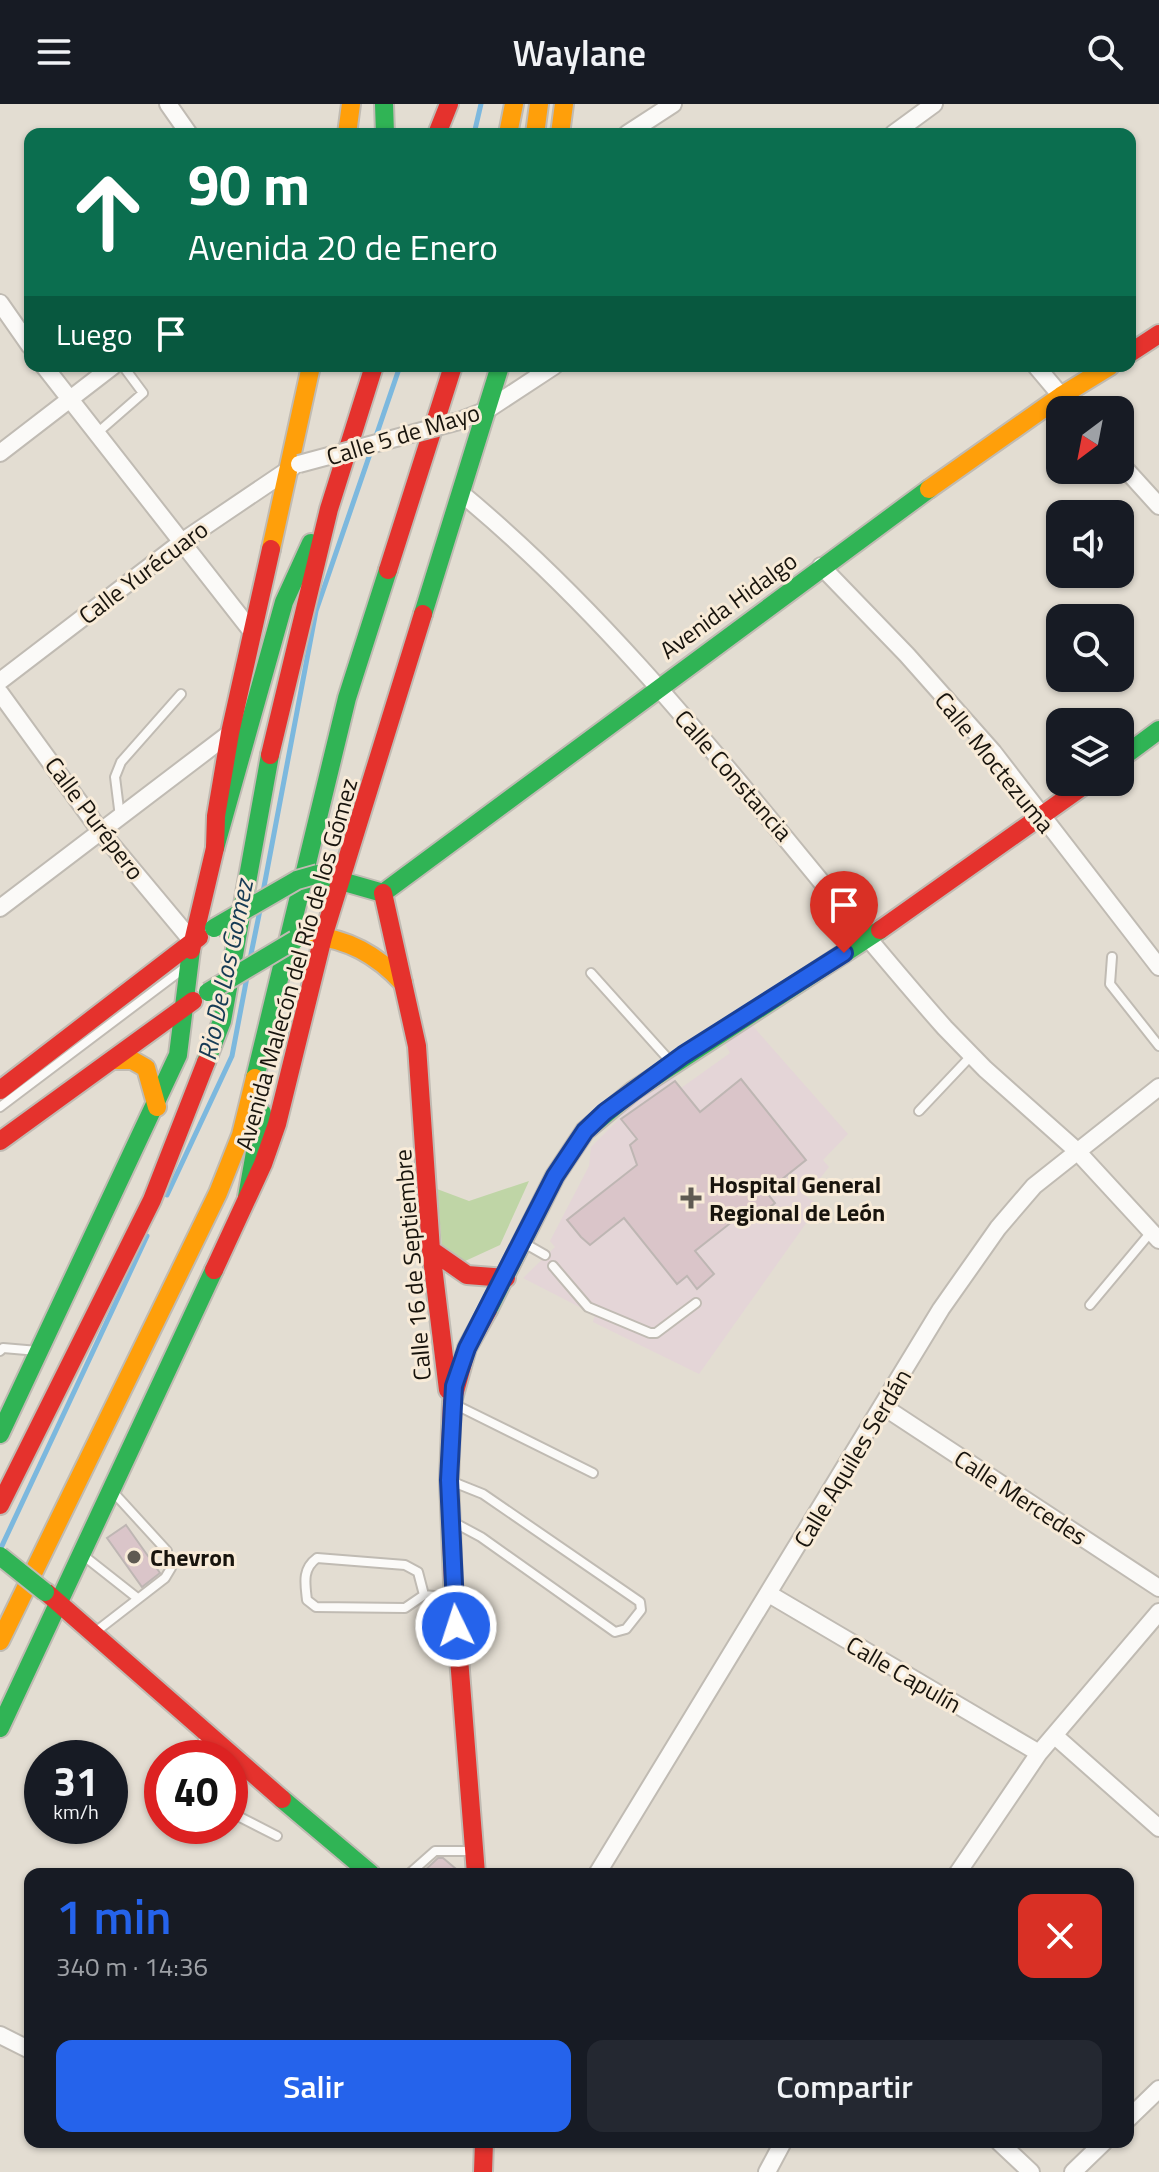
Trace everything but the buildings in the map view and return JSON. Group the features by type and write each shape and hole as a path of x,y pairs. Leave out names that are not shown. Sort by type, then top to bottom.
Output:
{"street":[{"path":"168,104 185,128"},
{"path":"348,128 351,104"},
{"path":"384,104 385,128"},
{"path":"439,128 449,104"},
{"path":"509,128 514,104"},
{"path":"536,128 539,104"},
{"path":"561,128 564,104"},
{"path":"636,128 673,104"},
{"path":"901,128 934,104"},
{"path":"0,303 24,337"},
{"path":"1136,349 1159,334"},
{"path":"48,372 253,633"},
{"path":"0,453 105,372"},
{"path":"215,848 216,816 230,733 294,466 310,372"},
{"path":"363,402 366,372"},
{"path":"0,1505 152,1200 222,1021 275,728 329,509 372,372"},
{"name":"Avenida Malecón del Río de los Gómez","path":"0,1641 230,1165 254,1087 290,946 347,698 451,372"},
{"name":"Avenida Malecón del Río de los Gómez","path":"0,1728 51,1597 80,1553 247,1197 277,1124 323,937 498,372"},
{"name":"Calle 5 de Mayo","path":"294,466 459,421 487,410 545,372"},
{"path":"1041,372 1061,396"},
{"name":"Avenida Hidalgo","path":"1075,396 1103,372"},
{"name":"Avenida Hidalgo","path":"383,893 821,566 1046,417"},
{"name":"Calle Yurécuaro","path":"0,681 183,541 294,466"},
{"path":"1134,478 1159,506"},
{"name":"Calle Constancia","path":"462,494 535,561 720,756 868,938 972,1055 1076,1150 1155,1236"},
{"path":"0,1434 157,1107 178,1055 188,1001 192,941 215,848 284,602 329,509"},
{"name":"Calle Moctezuma","path":"821,566 974,731 1159,967"},
{"name":"Calle Purépero","path":"0,693 101,832 192,941"},
{"path":"1134,749 1159,730"},
{"path":"0,908 230,733"},
{"path":"452,1402 464,1356 555,1176 585,1131 672,1063 868,938 1070,796"},
{"path":"0,1090 192,941 297,880 318,874 367,891 383,893"},
{"name":"Calle 16 de Septiembre","path":"383,893 417,1046 429,1182 431,1250 448,1395 452,1402 450,1520 475,1868"},
{"path":"0,1141 188,1001 304,936 362,946 380,958 404,983"},
{"path":"247,1197 283,1015 290,946"},
{"path":"112,1060 132,1060 146,1068 157,1107"},
{"name":"Calle Aquiles Serdán","path":"601,1868 941,1309 998,1228 1034,1186 1159,1087"},
{"path":"431,1250 467,1275 506,1278"},
{"name":"Calle Mercedes","path":"884,1407 1159,1588"},
{"path":"0,1556 364,1868"},
{"name":"Calle Capulín","path":"769,1594 1039,1753"},
{"path":"961,1868 1039,1753 1159,1612"},
{"path":"1055,1736 1159,1828"},
{"path":"0,2035 24,2047"},
{"path":"1134,2113 1159,2089"},
{"path":"483,2172 484,2148"},
{"path":"767,2172 780,2148"},
{"path":"1005,2148 1031,2172"},
{"path":"1073,2172 1098,2148"}],"lane":[{"path":"96,435 143,393 127,372"},
{"path":"120,817 115,777 121,762 181,694"},
{"path":"1112,957 1110,984 1159,1046"},
{"path":"0,1107 191,963"},
{"path":"591,973 672,1063"},
{"path":"0,1129 188,1001"},
{"path":"919,1111 972,1055"},
{"path":"1090,1305 1155,1236"},
{"path":"523,1242 545,1255"},
{"path":"553,1266 588,1307 650,1333 656,1333 696,1303"},
{"path":"0,1351 3,1348 39,1351"},
{"path":"452,1402 593,1473"},
{"path":"449,1480 495,1502 640,1602 641,1610 626,1629 615,1632 481,1537 450,1520"},
{"path":"93,1633 136,1597 165,1578 172,1562 167,1551 110,1489"},
{"path":"80,1553 136,1597"},
{"path":"424,1595 418,1572 405,1565 317,1558 309,1564 305,1575 307,1600 316,1607 405,1608 424,1595 454,1598"},
{"path":"204,1740 206,1735"},
{"path":"248,1821 277,1836"},
{"path":"416,1868 435,1851 474,1851"}],"shaded area":[{"name":"Hospital General Regional de León","path":"751,1024 848,1134 823,1160 829,1167 806,1196 819,1205 699,1374 593,1322 595,1315 523,1278 555,1247 550,1241 589,1166 591,1147 620,1118 633,1097 669,1073 681,1088 730,1053 725,1044"}],"green space":[{"path":"529,1181 500,1245 463,1262 442,1247 437,1189 469,1201"}],"waterway":[{"name":"Rio De Los Gomez","path":"475,128 481,104"},
{"name":"Rio De Los Gomez","path":"375,439 398,372"},
{"name":"Rio De Los Gomez","path":"263,892 316,611 372,448"},
{"name":"Rio De Los Gomez","path":"250,959 260,910"},
{"name":"Rio De Los Gomez","path":"167,1195 232,1056 247,977"},
{"name":"Rio De Los Gomez","path":"0,1550 147,1236"}],"traffic: fast":[{"path":"384,104 385,128"},
{"path":"423,614 498,372"},
{"path":"383,893 929,489"},
{"path":"215,848 284,602 311,543"},
{"path":"255,1078 347,698 388,570"},
{"path":"1134,749 1159,730"},
{"path":"206,1062 222,1021 270,755"},
{"path":"214,928 297,880 318,874"},
{"path":"327,877 383,893"},
{"path":"488,1310 555,1176 585,1131 633,1091 880,930"},
{"path":"208,992 295,940"},
{"path":"0,1434 178,1055 191,950"},
{"path":"247,1197 262,1113"},
{"path":"0,1728 214,1270"},
{"path":"0,1556 45,1592"},
{"path":"282,1799 364,1868"}],"traffic: slow":[{"path":"348,128 351,104"},
{"path":"509,128 514,104"},
{"path":"536,128 539,104"},
{"path":"561,128 564,104"},
{"path":"271,549 310,372"},
{"path":"929,489 1100,372"},
{"path":"309,935 349,944 372,956 403,983"},
{"path":"112,1060 132,1060 146,1068 157,1107"},
{"path":"0,1641 218,1193 241,1135 255,1078"}],"traffic: jam":[{"path":"439,128 449,104"},
{"path":"1136,349 1159,334"},
{"path":"270,755 329,509 372,372"},
{"path":"388,570 451,372"},
{"path":"191,950 215,848 216,816 230,733 271,549"},
{"path":"214,1270 263,1164 277,1124 323,937 423,614"},
{"path":"880,930 1069,796"},
{"path":"383,893 417,1046 431,1250 448,1390"},
{"path":"0,1090 199,937"},
{"path":"0,1141 193,1001"},
{"path":"0,1505 152,1200 206,1062"},
{"path":"431,1250 467,1275 506,1278"},
{"path":"476,1868 453,1582 449,1480 452,1402 467,1348 488,1310"},
{"path":"46,1592 282,1799"},
{"path":"483,2172 484,2148"}],"place":[{"name":"Hospital General Regional de León","path":"691,1198"},
{"name":"Chevron","path":"134,1557"}],"route":[{"path":"456,1626 449,1480 454,1386 467,1348 498,1293 555,1176 585,1131 605,1112 683,1055 844,953"}]}
